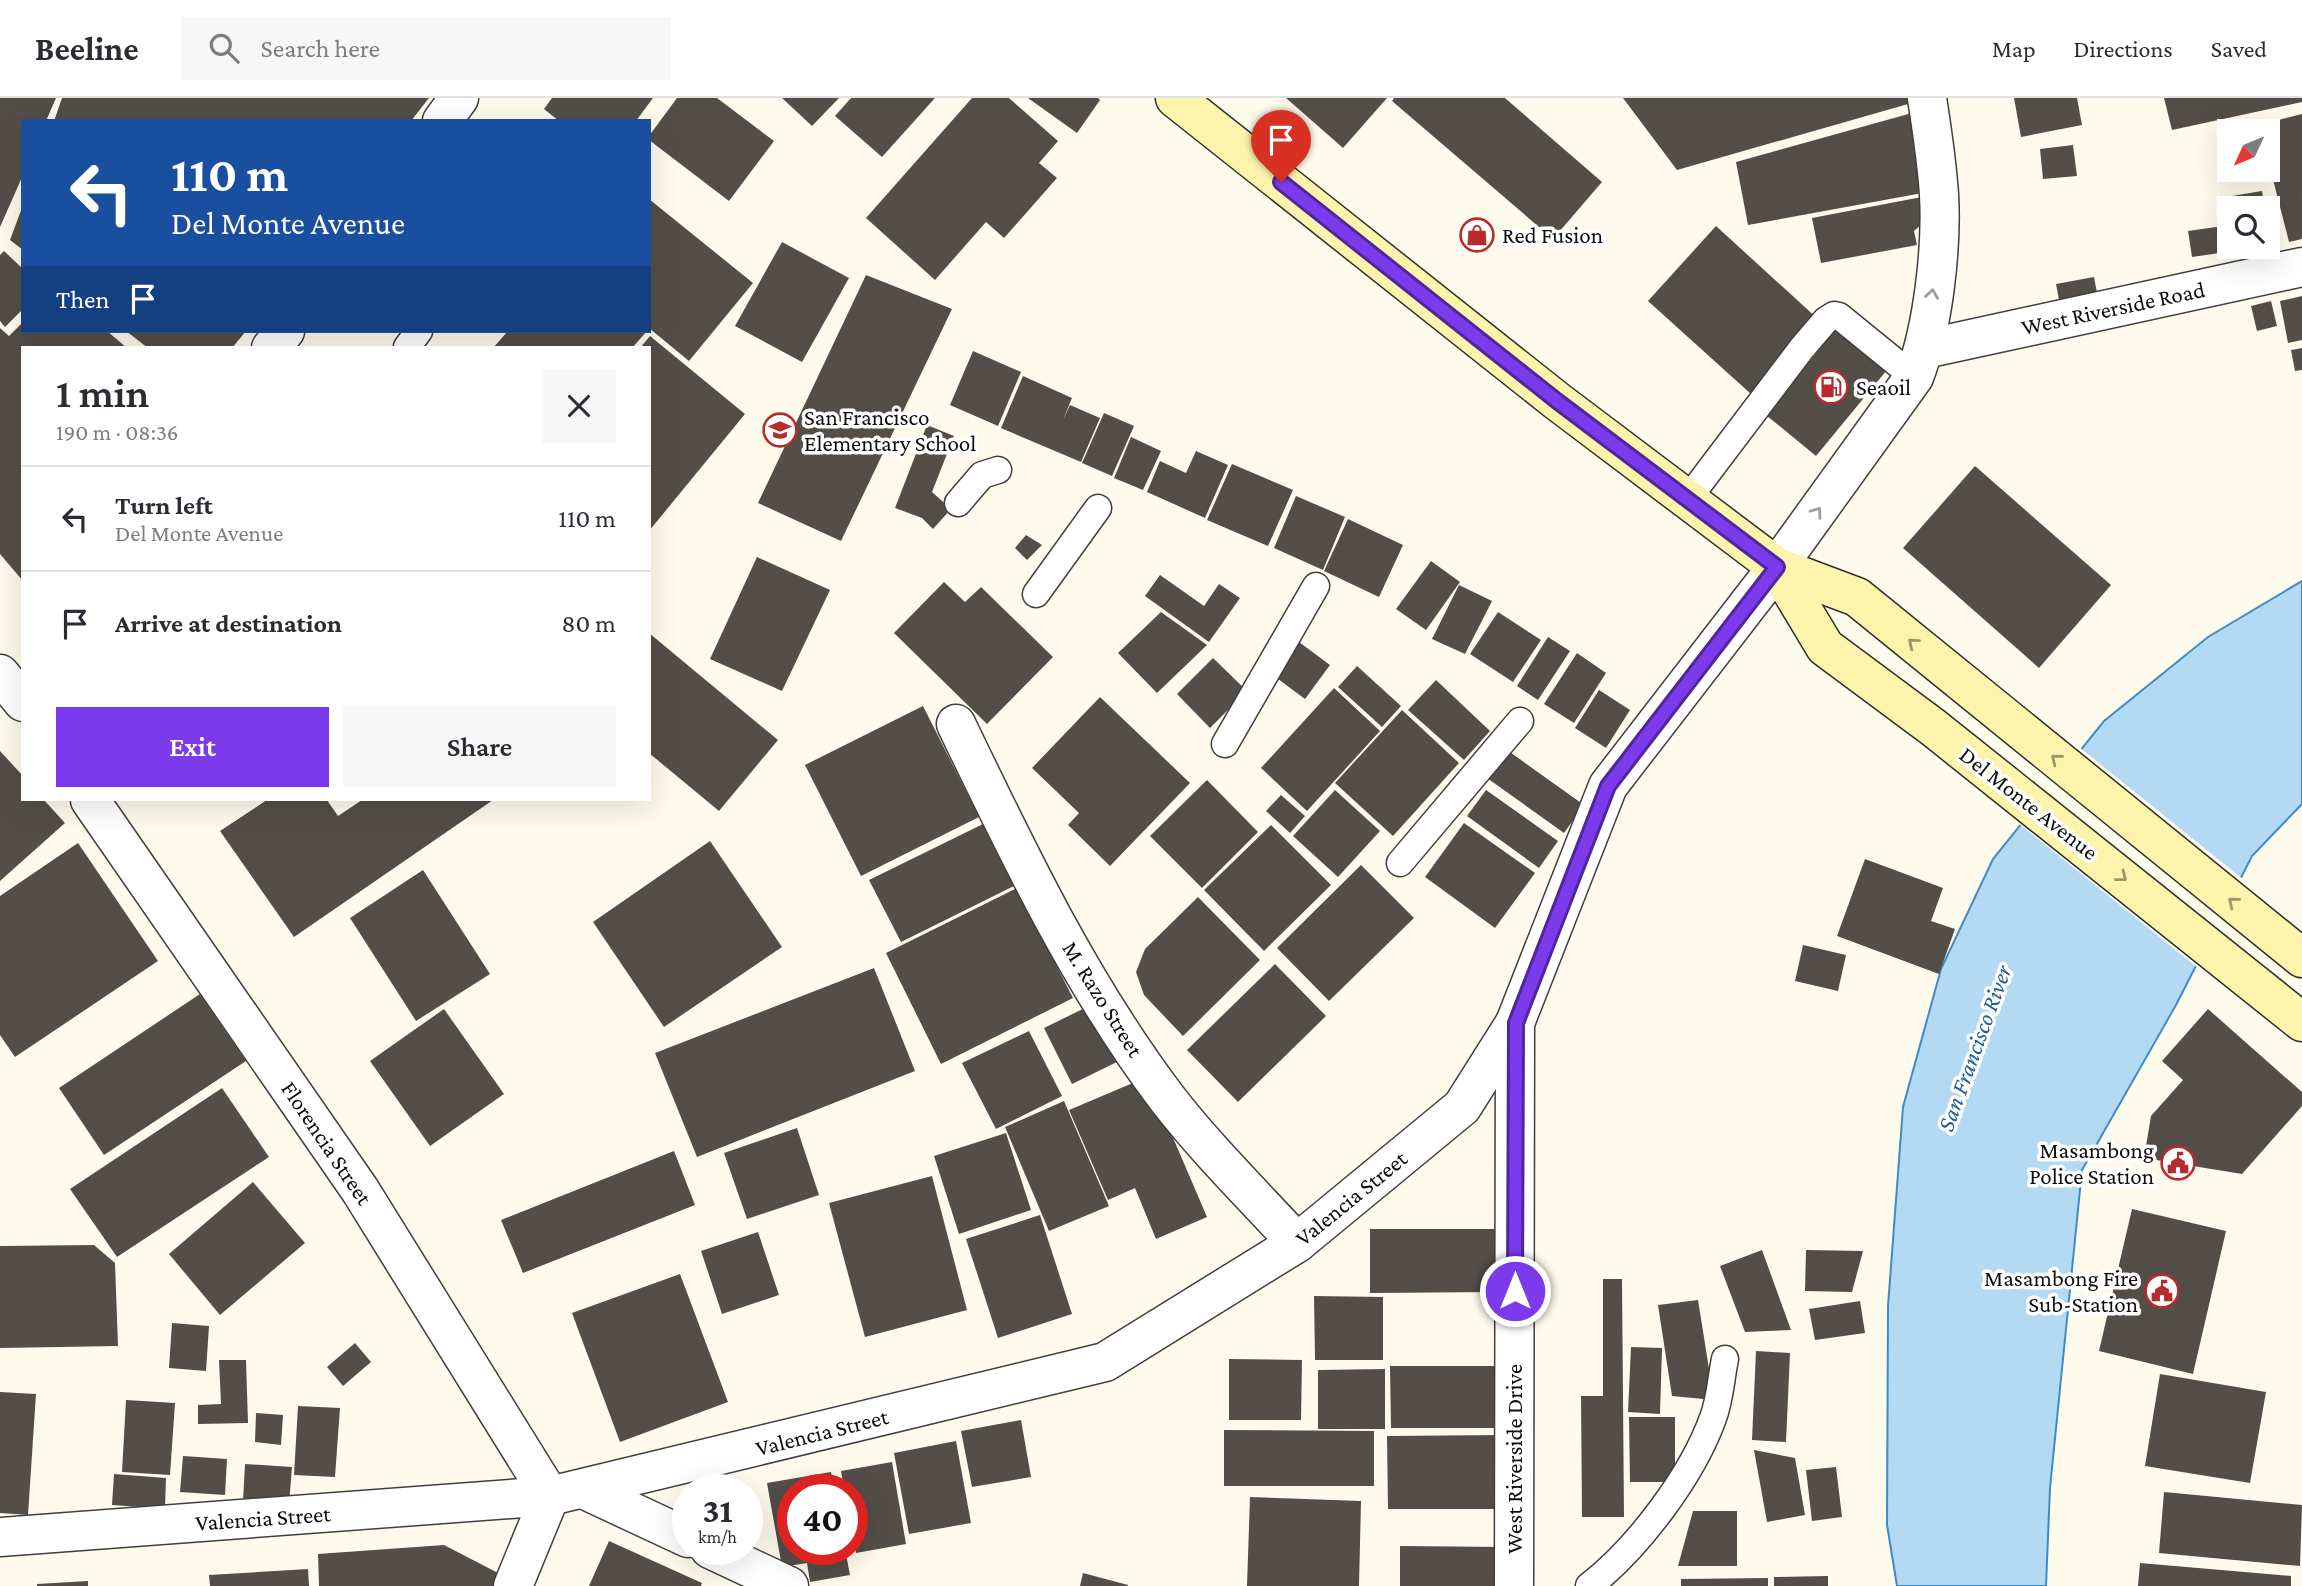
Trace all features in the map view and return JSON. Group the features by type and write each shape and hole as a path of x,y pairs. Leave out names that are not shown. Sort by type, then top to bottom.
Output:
{"main road":[{"name":"Del Monte Avenue","path":"1175,98 1557,401 1777,567 1857,597 2294,951"},
{"name":"Del Monte Avenue","path":"1777,567 1825,647 1934,728 2302,1022"}],"street":[{"path":"1920,363 1937,262 1939,197 1927,98"},
{"name":"West Riverside Road","path":"1920,363 2302,267"},
{"name":"West Riverside Drive","path":"1514,1586 1516,1023 1608,786 1777,567 1920,363"},
{"name":"M. Razo Street","path":"956,724 1081,971 1112,1019 1167,1097 1297,1243"},
{"name":"Florencia Street","path":"91,801 567,1492"},
{"name":"Valencia Street","path":"0,1537 567,1492 1105,1362 1297,1243 1462,1107 1516,1023"},
{"path":"513,1586 567,1492 672,1532"},
{"path":"744,1565 789,1586"}],"lane":[{"path":"1687,500 1787,367 1834,314 1920,363"},
{"path":"958,503 982,475 998,470"},
{"path":"1036,594 1098,508"},
{"path":"1225,744 1316,586"},
{"path":"1400,863 1520,721"},
{"path":"1589,1586 1627,1552 1660,1511 1688,1468 1714,1417 1725,1359"}],"water":[{"name":"San Francisco River","path":"2302,581 2302,804 2252,856 2176,1005 2082,1170 2050,1488 2046,1586 1897,1586 1887,1525 1888,1306 1903,1107 1941,969 1993,859 2104,721 2208,637"}],"pier":[{"path":"2079,747 2244,880 2198,968 2018,823"}],"building":[{"path":"0,98 56,98 47,119 21,119 21,180 0,227"},
{"path":"62,98 429,98 413,119 55,119"},
{"path":"552,98 653,98 637,119 556,119 544,109"},
{"path":"677,98 717,98 774,141 729,201 651,142 651,133"},
{"path":"782,98 839,98 812,126"},
{"path":"851,98 935,98 882,157 835,116"},
{"path":"972,98 1009,98 1058,141 1039,163 1057,178 1004,238 986,222 935,280 866,218"},
{"path":"1028,98 1098,98 1100,100 1077,133"},
{"path":"1286,98 1387,98 1343,148"},
{"path":"1394,98 1505,98 1602,182 1553,239 1392,101"},
{"path":"1623,98 1914,98 1915,102 1677,170"},
{"path":"2014,98 2077,98 2082,125 2021,137"},
{"path":"2164,98 2302,98 2302,102 2172,130"},
{"path":"1912,113 1928,192 1748,225 1736,162"},
{"path":"2302,114 2302,239 2289,242 2280,196 2277,196 2274,182 2280,182 2280,120"},
{"path":"2073,145 2077,176 2043,179 2040,149"},
{"path":"2262,191 2263,196 2232,196"},
{"path":"1927,196 1931,216 1914,231 1917,245 1821,263 1812,218"},
{"path":"651,201 753,283 689,361 651,330"},
{"path":"21,210 21,248 10,240"},
{"path":"1716,226 1819,320 1751,394 1648,301"},
{"path":"2217,227 2217,253 2192,257 2188,231"},
{"path":"782,242 849,278 802,362 735,326"},
{"path":"4,251 21,267 21,311 5,327 0,321 0,255"},
{"path":"866,275 952,309 841,541 758,503"},
{"path":"2094,277 2098,298 2060,305 2056,284"},
{"path":"2302,296 2302,340 2288,343 2280,301"},
{"path":"2271,301 2277,326 2257,331 2251,306"},
{"name":"Seaoil","path":"1846,317 1896,359 1816,456 1766,415"},
{"path":"21,324 21,333 109,333 125,346 21,346 21,579 0,554 0,328 9,336"},
{"path":"129,333 244,333 234,346 145,346"},
{"path":"506,333 645,333 634,346 495,346"},
{"path":"650,336 745,414 651,529 651,346 642,346"},
{"path":"2302,348 2302,370 2295,371 2291,350"},
{"path":"973,351 1021,372 998,426 950,405"},
{"path":"1023,376 1072,398 1063,420 1070,405 1100,418 1081,462 1001,428"},
{"path":"1104,413 1134,426 1112,476 1082,463"},
{"path":"927,425 954,436 932,492 951,509 933,529 922,518 895,508"},
{"path":"1131,437 1161,451 1143,490 1114,478"},
{"path":"1196,451 1228,465 1205,518 1147,492 1160,461 1186,473"},
{"path":"1232,464 1293,490 1268,546 1207,520"},
{"path":"1975,466 2111,585 2039,668 1903,548"},
{"path":"1296,496 1345,517 1323,570 1274,548"},
{"path":"1348,519 1403,545 1379,597 1324,571"},
{"path":"1026,535 1042,545 1027,560 1015,548"},
{"path":"757,557 830,590 782,691 710,659"},
{"path":"1431,561 1460,582 1426,630 1396,609"},
{"path":"1160,575 1204,606 1219,584 1240,598 1209,642 1145,596"},
{"path":"944,582 965,602 981,587 1053,657 987,724 894,633"},
{"path":"1459,585 1492,601 1465,654 1432,639"},
{"path":"1161,612 1207,645 1157,693 1118,653"},
{"path":"1498,612 1541,640 1513,682 1470,654"},
{"path":"651,635 778,740 719,811 651,755"},
{"path":"1548,637 1570,651 1538,700 1517,686"},
{"path":"1299,642 1330,665 1305,699 1274,676"},
{"path":"1577,653 1606,673 1574,723 1544,704"},
{"path":"1213,658 1247,691 1210,728 1177,694"},
{"path":"1357,666 1401,706 1382,727 1338,687"},
{"path":"1436,680 1490,731 1464,760 1408,710"},
{"path":"1334,688 1380,731 1307,811 1261,768"},
{"path":"1599,690 1630,710 1606,748 1575,728"},
{"path":"1100,697 1190,783 1110,866 1068,825 1079,813 1032,768"},
{"path":"923,706 979,817 861,876 805,765"},
{"path":"1402,710 1459,763 1393,836 1335,783"},
{"path":"1507,750 1584,805 1564,833 1487,778"},
{"path":"0,751 21,774 21,801 45,801 65,823 0,881"},
{"path":"1207,780 1258,832 1202,888 1150,836"},
{"path":"1335,790 1380,831 1338,877 1293,836"},
{"path":"1486,790 1558,841 1539,868 1467,816"},
{"path":"1281,795 1305,816 1290,833 1266,811"},
{"path":"265,801 328,801 338,816 360,801 492,801 294,937 220,831"},
{"path":"1464,823 1535,873 1495,928 1425,877"},
{"path":"983,824 1014,886 901,942 869,880"},
{"path":"1271,825 1331,885 1264,951 1204,890"},
{"path":"710,841 782,947 664,1027 593,922"},
{"path":"78,843 158,961 15,1057 0,1035 0,896"},
{"path":"1865,859 1943,888 1931,921 1955,929 1939,974 1837,936"},
{"path":"1361,865 1414,918 1329,1001 1277,948"},
{"path":"423,870 490,974 416,1021 350,918"},
{"path":"1017,888 1073,998 941,1064 886,953"},
{"path":"1198,897 1260,960 1183,1036 1144,995 1136,972 1145,949"},
{"path":"1803,945 1846,955 1838,991 1795,981"},
{"path":"1275,964 1326,1016 1238,1102 1187,1050"},
{"path":"874,968 915,1071 697,1157 655,1053"},
{"path":"200,994 246,1061 104,1155 59,1088"},
{"path":"1095,1003 1123,1059 1072,1084 1044,1028"},
{"path":"444,1009 504,1094 430,1146 370,1061"},
{"path":"2208,1009 2302,1092 2302,1106 2242,1174 2144,1158 2151,1116 2183,1080 2162,1061"},
{"path":"1029,1031 1062,1096 996,1129 962,1063"},
{"path":"1147,1077 1207,1217 1156,1239 1135,1188 1108,1200 1069,1110"},
{"path":"222,1088 269,1157 117,1257 70,1189"},
{"path":"1064,1101 1109,1206 1049,1231 1005,1127"},
{"path":"797,1128 819,1195 747,1219 724,1153"},
{"path":"1006,1133 1031,1210 959,1234 934,1156"},
{"path":"674,1151 695,1205 523,1273 501,1220"},
{"path":"932,1176 967,1310 865,1337 829,1203"},
{"path":"253,1182 305,1243 220,1315 169,1254"},
{"name":"Masambong Fire Sub-Station","path":"2132,1209 2226,1231 2193,1374 2099,1351"},
{"path":"1040,1215 1072,1314 998,1338 966,1239"},
{"path":"1370,1229 1498,1229 1499,1292 1370,1293"},
{"path":"758,1232 779,1295 722,1314 701,1251"},
{"path":"94,1245 115,1263 118,1346 0,1348 0,1246"},
{"path":"1762,1250 1791,1330 1745,1332 1720,1266"},
{"path":"1806,1250 1863,1251 1852,1292 1805,1291"},
{"path":"680,1274 728,1402 620,1442 572,1313"},
{"path":"1603,1279 1622,1279 1624,1517 1582,1517 1581,1396 1603,1396"},
{"path":"1314,1296 1383,1297 1383,1360 1315,1360"},
{"path":"1698,1300 1714,1400 1672,1396 1658,1305"},
{"path":"1860,1301 1865,1333 1815,1340 1809,1309"},
{"path":"172,1323 209,1326 206,1371 169,1368"},
{"path":"355,1343 371,1362 343,1386 327,1367"},
{"path":"1631,1347 1662,1348 1660,1414 1628,1412"},
{"path":"1756,1351 1790,1353 1786,1442 1752,1440"},
{"path":"1229,1359 1302,1360 1301,1420 1229,1420"},
{"path":"219,1360 246,1360 248,1423 198,1424 198,1405 221,1404"},
{"path":"1390,1366 1503,1366 1504,1428 1391,1428"},
{"path":"1385,1369 1385,1429 1318,1429 1318,1370"},
{"path":"2160,1374 2266,1392 2250,1483 2145,1466"},
{"path":"0,1392 36,1394 28,1515 0,1513"},
{"path":"126,1400 175,1403 170,1475 122,1472"},
{"path":"298,1406 340,1408 335,1477 294,1475"},
{"path":"256,1413 283,1415 281,1445 255,1442"},
{"path":"1629,1417 1675,1417 1675,1482 1630,1482"},
{"path":"1021,1420 1031,1477 972,1487 961,1431"},
{"path":"1224,1430 1374,1431 1374,1486 1224,1486"},
{"path":"1503,1435 1504,1509 1388,1509 1387,1436"},
{"path":"956,1441 971,1523 909,1534 894,1453"},
{"path":"1754,1450 1795,1458 1805,1515 1767,1522"},
{"path":"183,1456 227,1459 225,1495 180,1492"},
{"path":"892,1462 906,1544 868,1551 868,1474 842,1474 841,1471"},
{"path":"245,1464 292,1467 289,1504 243,1501"},
{"path":"1836,1467 1842,1517 1812,1521 1806,1470"},
{"path":"114,1474 166,1478 165,1509 112,1505"},
{"path":"777,1481 777,1539 767,1483"},
{"path":"2164,1492 2302,1505 2300,1566 2159,1553"},
{"path":"1250,1497 1361,1501 1359,1586 1247,1586"},
{"path":"1693,1511 1737,1511 1737,1566 1678,1566"},
{"path":"609,1541 702,1583 701,1586 589,1586"},
{"path":"444,1545 500,1574 496,1586 319,1586 318,1554"},
{"path":"1400,1546 1507,1547 1508,1586 1400,1586"},
{"path":"2140,1563 2291,1576 2291,1586 2138,1586"},
{"path":"807,1565 848,1565 850,1575 810,1582"},
{"path":"308,1569 309,1586 210,1586 209,1575"},
{"path":"1083,1573 1128,1585 1128,1586 1080,1586"},
{"path":"1828,1576 1828,1586 1774,1586 1774,1577"},
{"path":"1768,1578 1768,1586 1681,1586 1681,1579"},
{"path":"88,1581 88,1586 37,1586 37,1584"}],"place":[{"name":"Red Fusion","path":"1477,235"},
{"name":"Seaoil","path":"1831,387"},
{"name":"San Francisco Elementary School","path":"780,430"},
{"name":"Masambong Police Station","path":"2178,1163"},
{"name":"Masambong Fire Sub-Station","path":"2162,1291"}],"route":[{"path":"1281,182 1557,401 1777,567 1608,786 1516,1023 1515,1291"}]}
